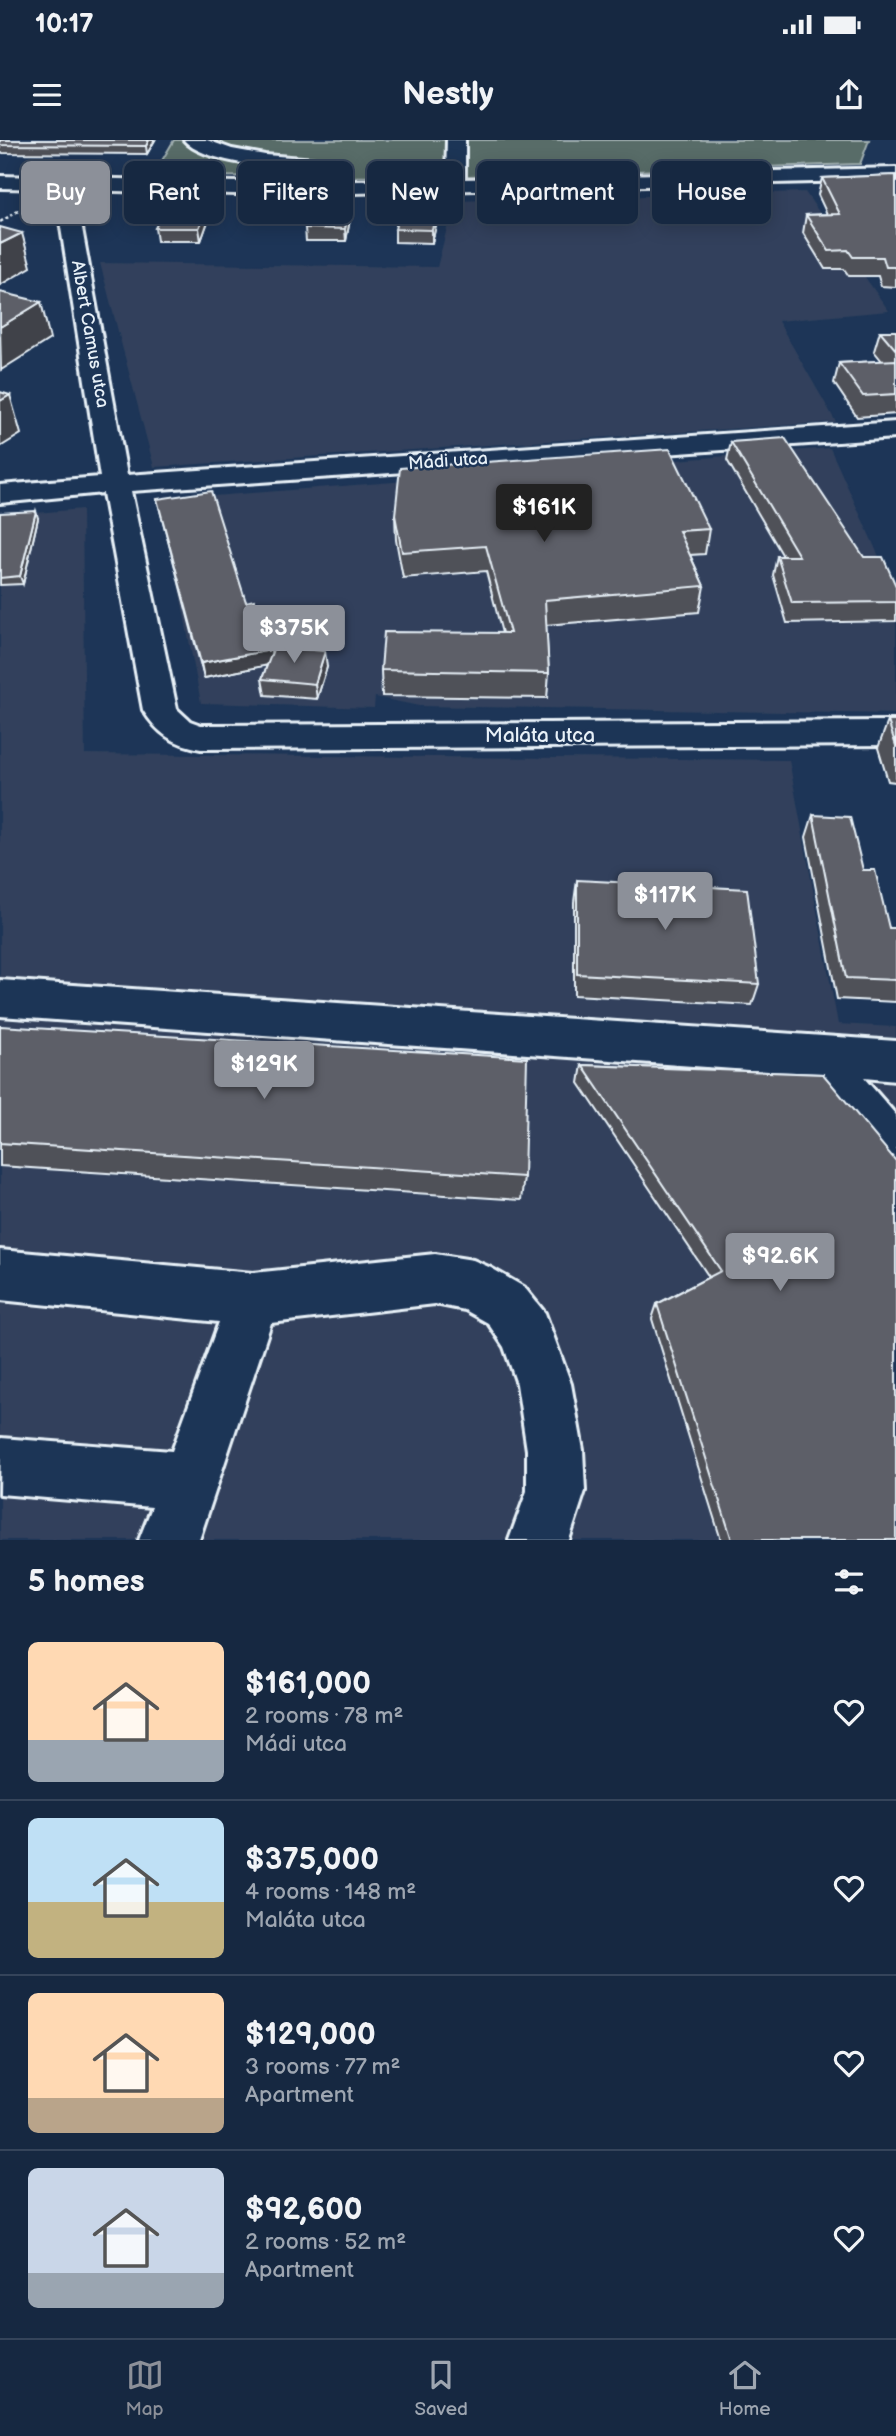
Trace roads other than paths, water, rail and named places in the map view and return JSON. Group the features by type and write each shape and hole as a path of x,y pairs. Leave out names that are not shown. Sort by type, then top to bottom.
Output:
{"street":[{"path":"193,140 208,147 250,157 348,168 367,176"},
{"path":"456,140 456,161"},
{"path":"463,182 896,174"},
{"path":"0,182 21,183"},
{"path":"110,185 271,190 367,186"},
{"name":"Albert Camus utca","path":"71,224 115,484 160,710 170,726 185,735"},
{"name":"Mádi utca","path":"0,494 896,430"},
{"name":"Maláta utca","path":"185,735 896,733"},
{"path":"0,998 896,1061"},
{"path":"816,1055 896,1150"},
{"path":"0,1275 253,1299 435,1279 472,1286 506,1305 526,1332 544,1384 555,1450 556,1491 539,1540"},
{"path":"169,1540 253,1299"},
{"path":"1,1466 188,1481"}]}
